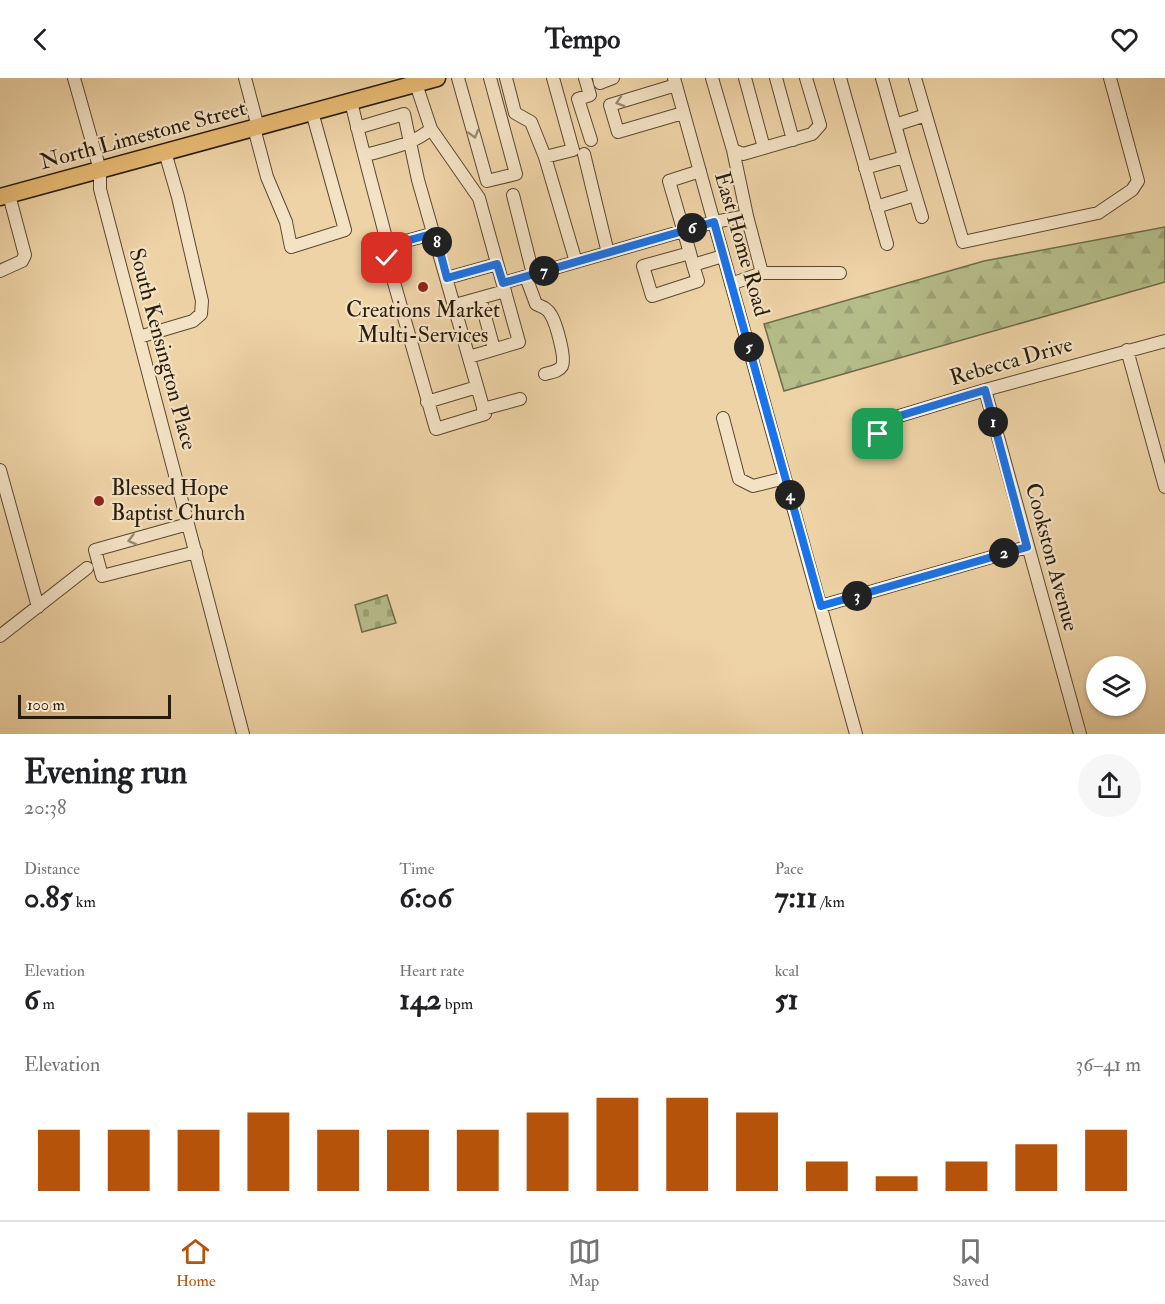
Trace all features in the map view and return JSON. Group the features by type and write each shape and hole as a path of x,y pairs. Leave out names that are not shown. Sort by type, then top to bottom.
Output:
{"main road":[{"name":"North Limestone Street","path":"5,196 312,112 415,81 437,78"}],"street":[{"name":"South Kensington Place","path":"74,78 100,170 99,189 243,734"},
{"path":"245,78 267,177 286,222 291,247 345,230 312,112"},
{"path":"458,78 487,181"},
{"path":"475,190 487,181 516,174 490,78"},
{"path":"506,78 515,113 531,122 545,158 576,262"},
{"path":"545,158 573,150 553,78"},
{"path":"585,78 590,95 578,99 591,140"},
{"path":"599,78 600,83 613,78"},
{"path":"712,78 733,150 762,273"},
{"path":"745,78 764,148"},
{"path":"776,78 793,140"},
{"path":"733,150 743,154 812,134 820,125 806,78"},
{"path":"840,78 887,244"},
{"path":"882,78 922,217"},
{"path":"915,78 963,242 1098,213 1132,190 1138,181 1110,78"},
{"path":"415,81 431,129 479,198 519,342 469,357"},
{"path":"675,81 610,105 618,132 683,113"},
{"name":"East Home Road","path":"675,81 856,734"},
{"path":"351,101 357,128 366,155 388,246 387,258 436,429 485,414 418,180 404,114 357,128"},
{"path":"895,125 926,115"},
{"path":"366,155 419,139 431,129"},
{"path":"138,337 193,321 201,314 200,290 165,152"},
{"path":"584,154 608,253"},
{"path":"865,168 904,157"},
{"path":"637,244 652,296 698,281 669,181 700,171"},
{"path":"513,195 536,304 546,308 552,316 564,355 563,363 558,370 545,374"},
{"path":"876,207 915,195"},
{"path":"0,271 22,261 25,255 5,196"},
{"path":"455,305 480,298 530,275 714,222 747,216"},
{"path":"388,246 435,233"},
{"path":"643,266 723,256"},
{"path":"447,278 497,264"},
{"path":"731,284 762,273 840,273"},
{"path":"480,298 494,350"},
{"name":"Rebecca Drive","path":"878,434 879,426 886,420 985,390 1165,341"},
{"path":"1127,351 1165,487"},
{"path":"427,402 477,387"},
{"name":"Cookston Avenue","path":"985,390 1080,734"},
{"path":"483,409 520,399"},
{"path":"723,418 739,479 753,486 785,478"},
{"path":"0,470 38,607"},
{"path":"188,524 94,550 102,576 196,552"},
{"path":"821,606 1027,547"},
{"path":"0,636 87,568"}],"green space":[{"path":"1165,227 1165,282 784,391 764,324 984,261"},
{"path":"387,595 396,623 362,632 355,605"}],"place":[{"name":"Creations Market Multi-Services","path":"423,287"},
{"name":"Blessed Hope Baptist Church","path":"99,501"}],"route":[{"path":"387,258 388,246 435,233 447,278 497,264 503,283 714,222 821,606 1027,547 985,390 886,420 879,426 878,434"}]}
